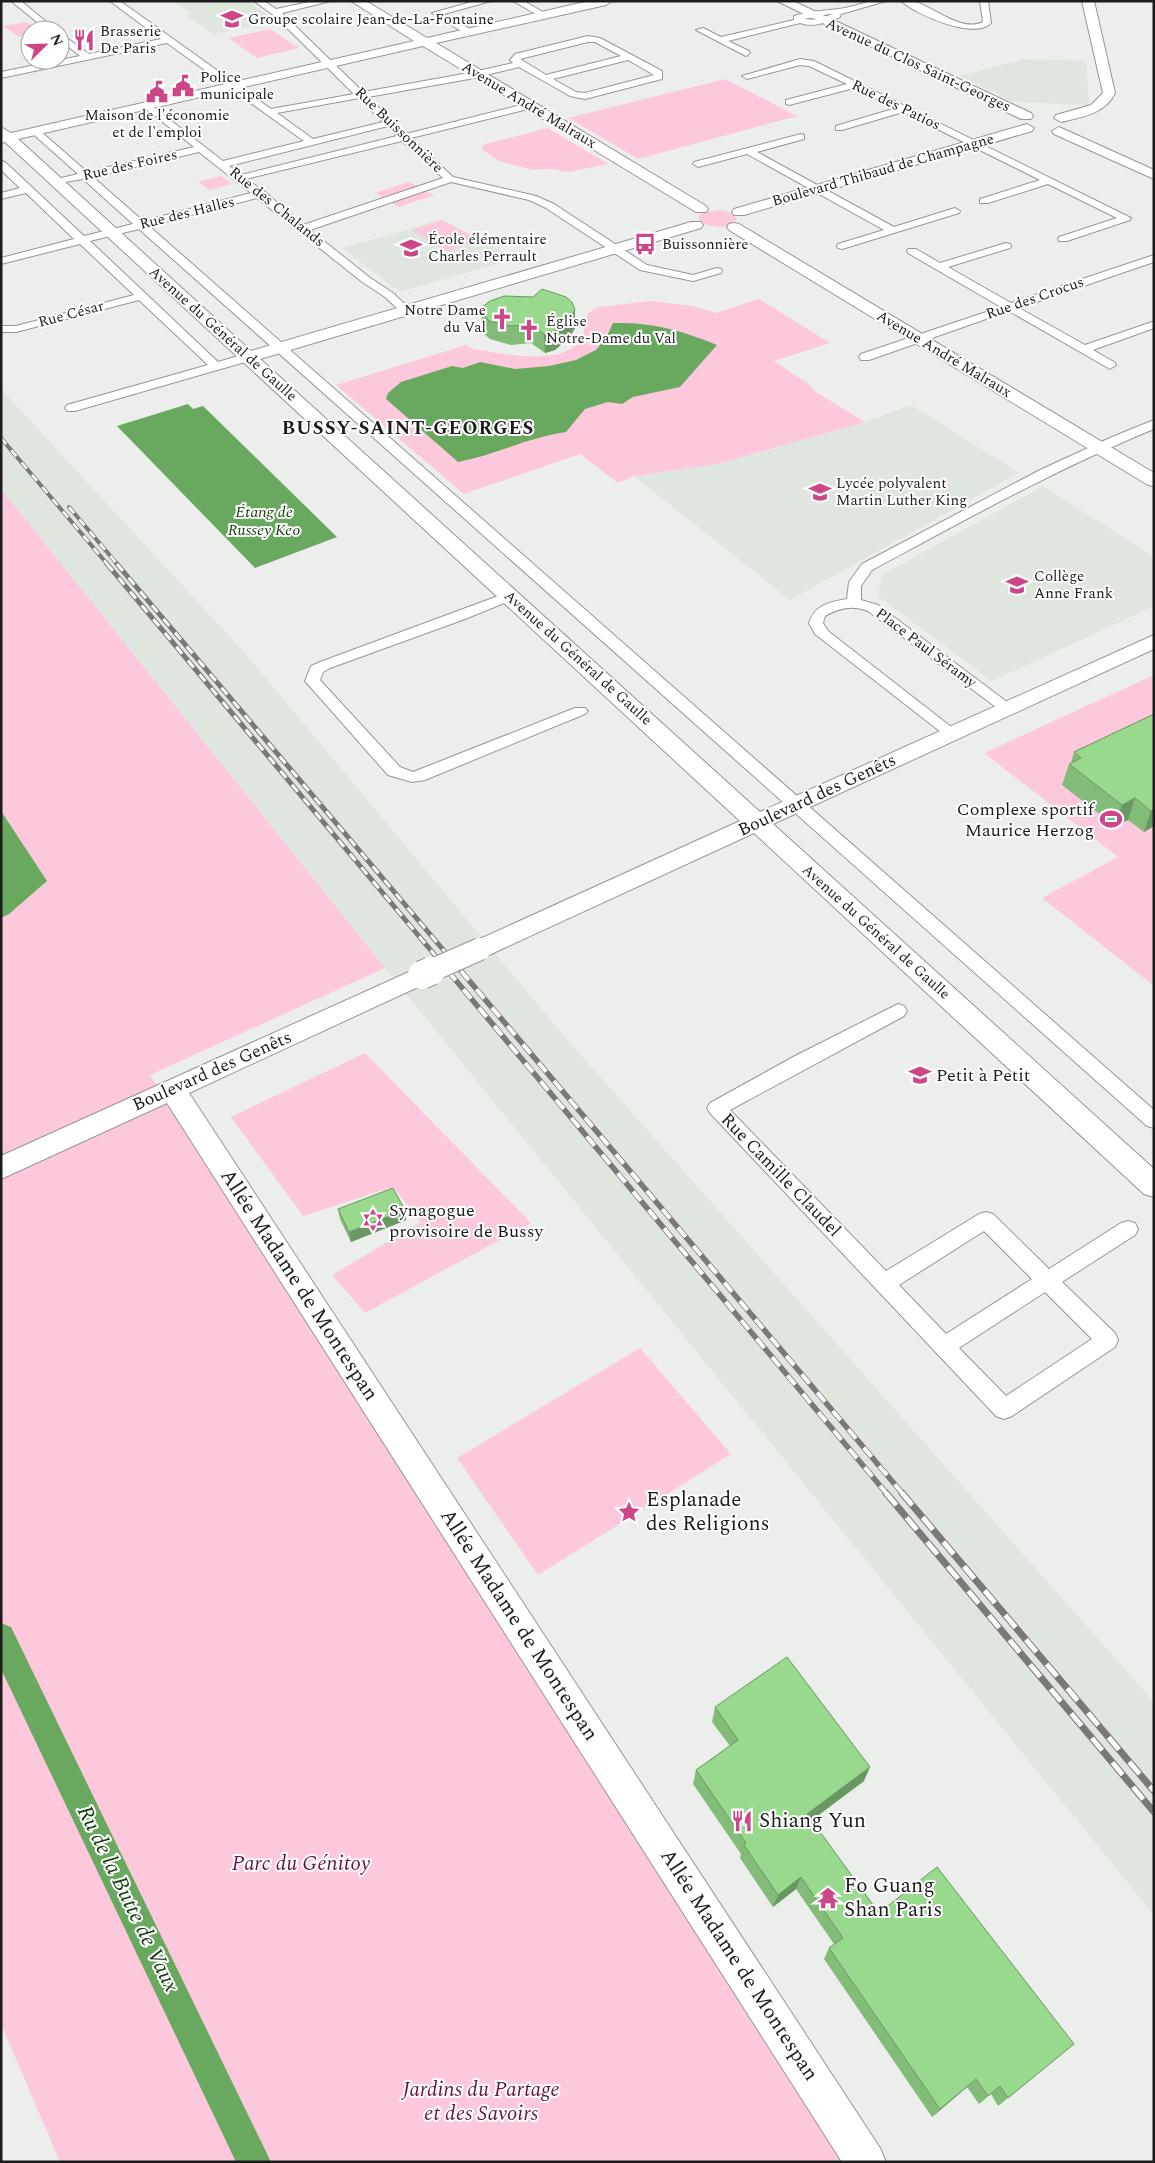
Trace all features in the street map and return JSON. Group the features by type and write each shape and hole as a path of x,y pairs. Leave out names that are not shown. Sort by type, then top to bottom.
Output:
{"street":[{"path":"15,1 39,20"},
{"path":"114,1 312,142"},
{"name":"Rue Buissonnière","path":"258,1 275,12 450,179 541,202 614,249"},
{"path":"275,12 327,1"},
{"name":"Avenue André Malraux","path":"356,1 1154,481"},
{"path":"469,32 436,13 487,1"},
{"path":"517,1 544,15"},
{"path":"4,136 36,131 606,1"},
{"name":"Avenue du Clos Saint-Georges","path":"783,1 805,17 824,20 1153,174"},
{"path":"721,40 805,17 837,12 882,1"},
{"path":"905,1 964,27 977,28 983,27 987,23 984,1"},
{"name":"Boulevard Thibaud de Champagne","path":"71,408 614,249 720,220 1101,106 1107,99 1108,93 1088,1"},
{"path":"824,20 837,15 837,12"},
{"path":"700,30 746,53"},
{"path":"588,39 597,40 659,73 659,77 586,96 573,94 520,64 514,60 518,56 588,39"},
{"path":"1,75 168,40"},
{"path":"70,44 86,56"},
{"path":"544,78 629,57"},
{"name":"Rue des Patios","path":"747,76 800,62 810,63 1126,218 1063,239"},
{"path":"268,112 477,74 520,64"},
{"path":"789,102 855,85"},
{"name":"Rue des Chalands","path":"147,105 304,228 365,279 389,295 404,310"},
{"path":"240,178 529,106"},
{"path":"839,128 904,109"},
{"path":"223,164 390,123"},
{"name":"Avenue du Général de Gaulle","path":"36,131 1154,1121"},
{"name":"Avenue du Général de Gaulle","path":"4,136 57,182 1154,1186"},
{"path":"698,164 801,137"},
{"name":"Rue des Foires","path":"57,182 202,148"},
{"path":"748,151 892,230"},
{"path":"1,164 215,366"},
{"path":"304,228 450,179"},
{"path":"984,200 1049,180"},
{"path":"1,196 28,190"},
{"name":"Rue des Halles","path":"112,233 261,194"},
{"path":"842,246 955,211"},
{"path":"1,261 112,233"},
{"path":"938,267 1006,246"},
{"path":"614,249 644,268 693,278 717,271"},
{"path":"912,252 1110,365"},
{"name":"Rue des Crocus","path":"865,357 1154,258"},
{"name":"Rue César","path":"1,330 16,329 141,296"},
{"path":"1083,350 1152,325"},
{"path":"854,601 852,591 855,581 868,567 1045,472 1097,447 1154,424"},
{"path":"509,596 460,616 325,665 316,669 312,681 394,771 412,777 419,776 580,711"},
{"name":"Place Paul Séramy","path":"951,733 822,634 816,623 819,614 829,608 854,601 873,608 1006,708"},
{"name":"Boulevard des Genêts","path":"1,1168 1154,641"},
{"name":"Rue Camille Claudel","path":"884,1282 986,1220 1107,1340 1004,1409 717,1108 898,1011"},
{"name":"Allée Madame de Montespan","path":"172,1089 866,2162"},
{"path":"944,1346 1128,1229"}],"shaded area":[{"name":"Groupe scolaire Jean-de-La-Fontaine","path":"174,1 248,1 276,21 214,34 186,15 191,14"},
{"path":"1024,59 1086,61 1089,105 1013,102 960,76"},
{"path":"441,219 499,250 510,260 400,292 342,248 410,229"},
{"path":"1,389 243,651 563,1035 1154,1702 1154,1915 385,968 1,489"},
{"name":"Lycée polyvalent Martin Luther King","path":"911,405 1019,473 790,600 634,476 719,464 865,422"},
{"name":"Collège Anne Frank","path":"1043,486 1154,557 1154,606 992,681 878,596 882,575"}],"green space":[{"path":"20,23 20,37 19,37 4,26"},
{"path":"270,29 299,48 257,58 228,38"},
{"path":"725,79 797,116 638,159 568,118"},
{"path":"548,128 608,164 569,172 551,169 533,170 499,161 481,149 485,144"},
{"path":"221,176 232,184 209,190 198,182"},
{"path":"409,182 434,195 399,207 375,193"},
{"path":"718,210 729,212 736,217 736,220 723,227 717,227 706,224 698,218 702,213"},
{"path":"442,220 479,240 448,251 412,230"},
{"path":"759,299 830,343 774,361 810,385 816,392 865,422 718,464 634,476 618,483 580,454 464,494 336,385 466,345 473,349 515,355 546,356 560,353 572,348 581,339 588,313 599,307 651,301 693,306 716,313"},
{"name":"Parc du Génitoy","path":"1,489 385,968 150,1075 847,2162 60,2162 1,2024"},
{"name":"Complexe sportif Maurice Herzog","path":"1154,675 1154,986 1042,898 1118,857 984,753"},
{"path":"365,1053 531,1223 365,1313 332,1275 421,1222 393,1187 303,1216 231,1117"},
{"path":"640,1348 731,1454 538,1575 457,1458"}],"water":[{"path":"613,323 641,324 666,328 717,345 680,387 633,397 622,404 608,402 585,409 566,432 552,434 458,462 386,399 388,393 401,382 452,366 463,368 480,362 515,369 549,366 576,360 596,350 606,338"},
{"name":"Étang de Russey Keo","path":"188,404 193,409 203,406 337,537 255,568 117,426"},
{"path":"1,811 47,881 9,914 1,918"}],"building":[{"path":"542,289 566,297 572,302 575,310 569,319 555,331 544,334 531,325 510,326 489,321 481,308 490,301 504,296 533,297"},
{"path":"1154,714 1154,809 1151,811 1135,798 1122,805 1069,764 1081,758 1074,752"},
{"path":"393,1188 405,1210 349,1232 338,1209"},
{"name":"Fo Guang Shan Paris","path":"787,1657 870,1767 807,1814 879,1913 937,1867 1074,2044 1008,2098 1000,2086 988,2096 976,2079 940,2109 829,1948 843,1938 801,1877 778,1895 744,1845 746,1843 696,1770 738,1740 715,1707"}],"waterway":[{"name":"Ru de la Butte de Vaux","path":"1,1637 254,2162"}],"railway":[{"path":"1,438 108,565"},
{"path":"69,507 118,565"},
{"path":"107,564 449,972"},
{"path":"117,564 462,972"},
{"path":"448,971 887,1494"},
{"path":"461,971 903,1494"},
{"path":"886,1493 1154,1812"},
{"path":"902,1493 1154,1791"}],"place":[{"name":"Groupe scolaire Jean-de-La-Fontaine","path":"232,19"},
{"name":"Brasserie De Paris","path":"84,40"},
{"name":"Police municipale","path":"183,86"},
{"name":"Maison de l'économie et de l'emploi","path":"157,92"},
{"name":"Buissonnière","path":"645,244"},
{"name":"École élémentaire Charles Perrault","path":"411,248"},
{"name":"Notre Dame du Val","path":"502,319"},
{"name":"Église Notre-Dame du Val","path":"529,330"},
{"name":"Lycée polyvalent Martin Luther King","path":"820,492"},
{"name":"Collège Anne Frank","path":"1017,585"},
{"name":"Complexe sportif Maurice Herzog","path":"1111,819"},
{"name":"Petit à Petit","path":"920,1075"},
{"name":"Synagogue provisoire de Bussy","path":"373,1220"},
{"name":"Esplanade des Religions","path":"629,1512"},
{"name":"Shiang Yun","path":"742,1821"},
{"name":"Fo Guang Shan Paris","path":"828,1898"}],"district":[{"name":"BUSSY-SAINT-GEORGES","path":"408,428"}],"park label":[{"name":"Jardins du Partage et des Savoirs","path":"481,2102"}]}
